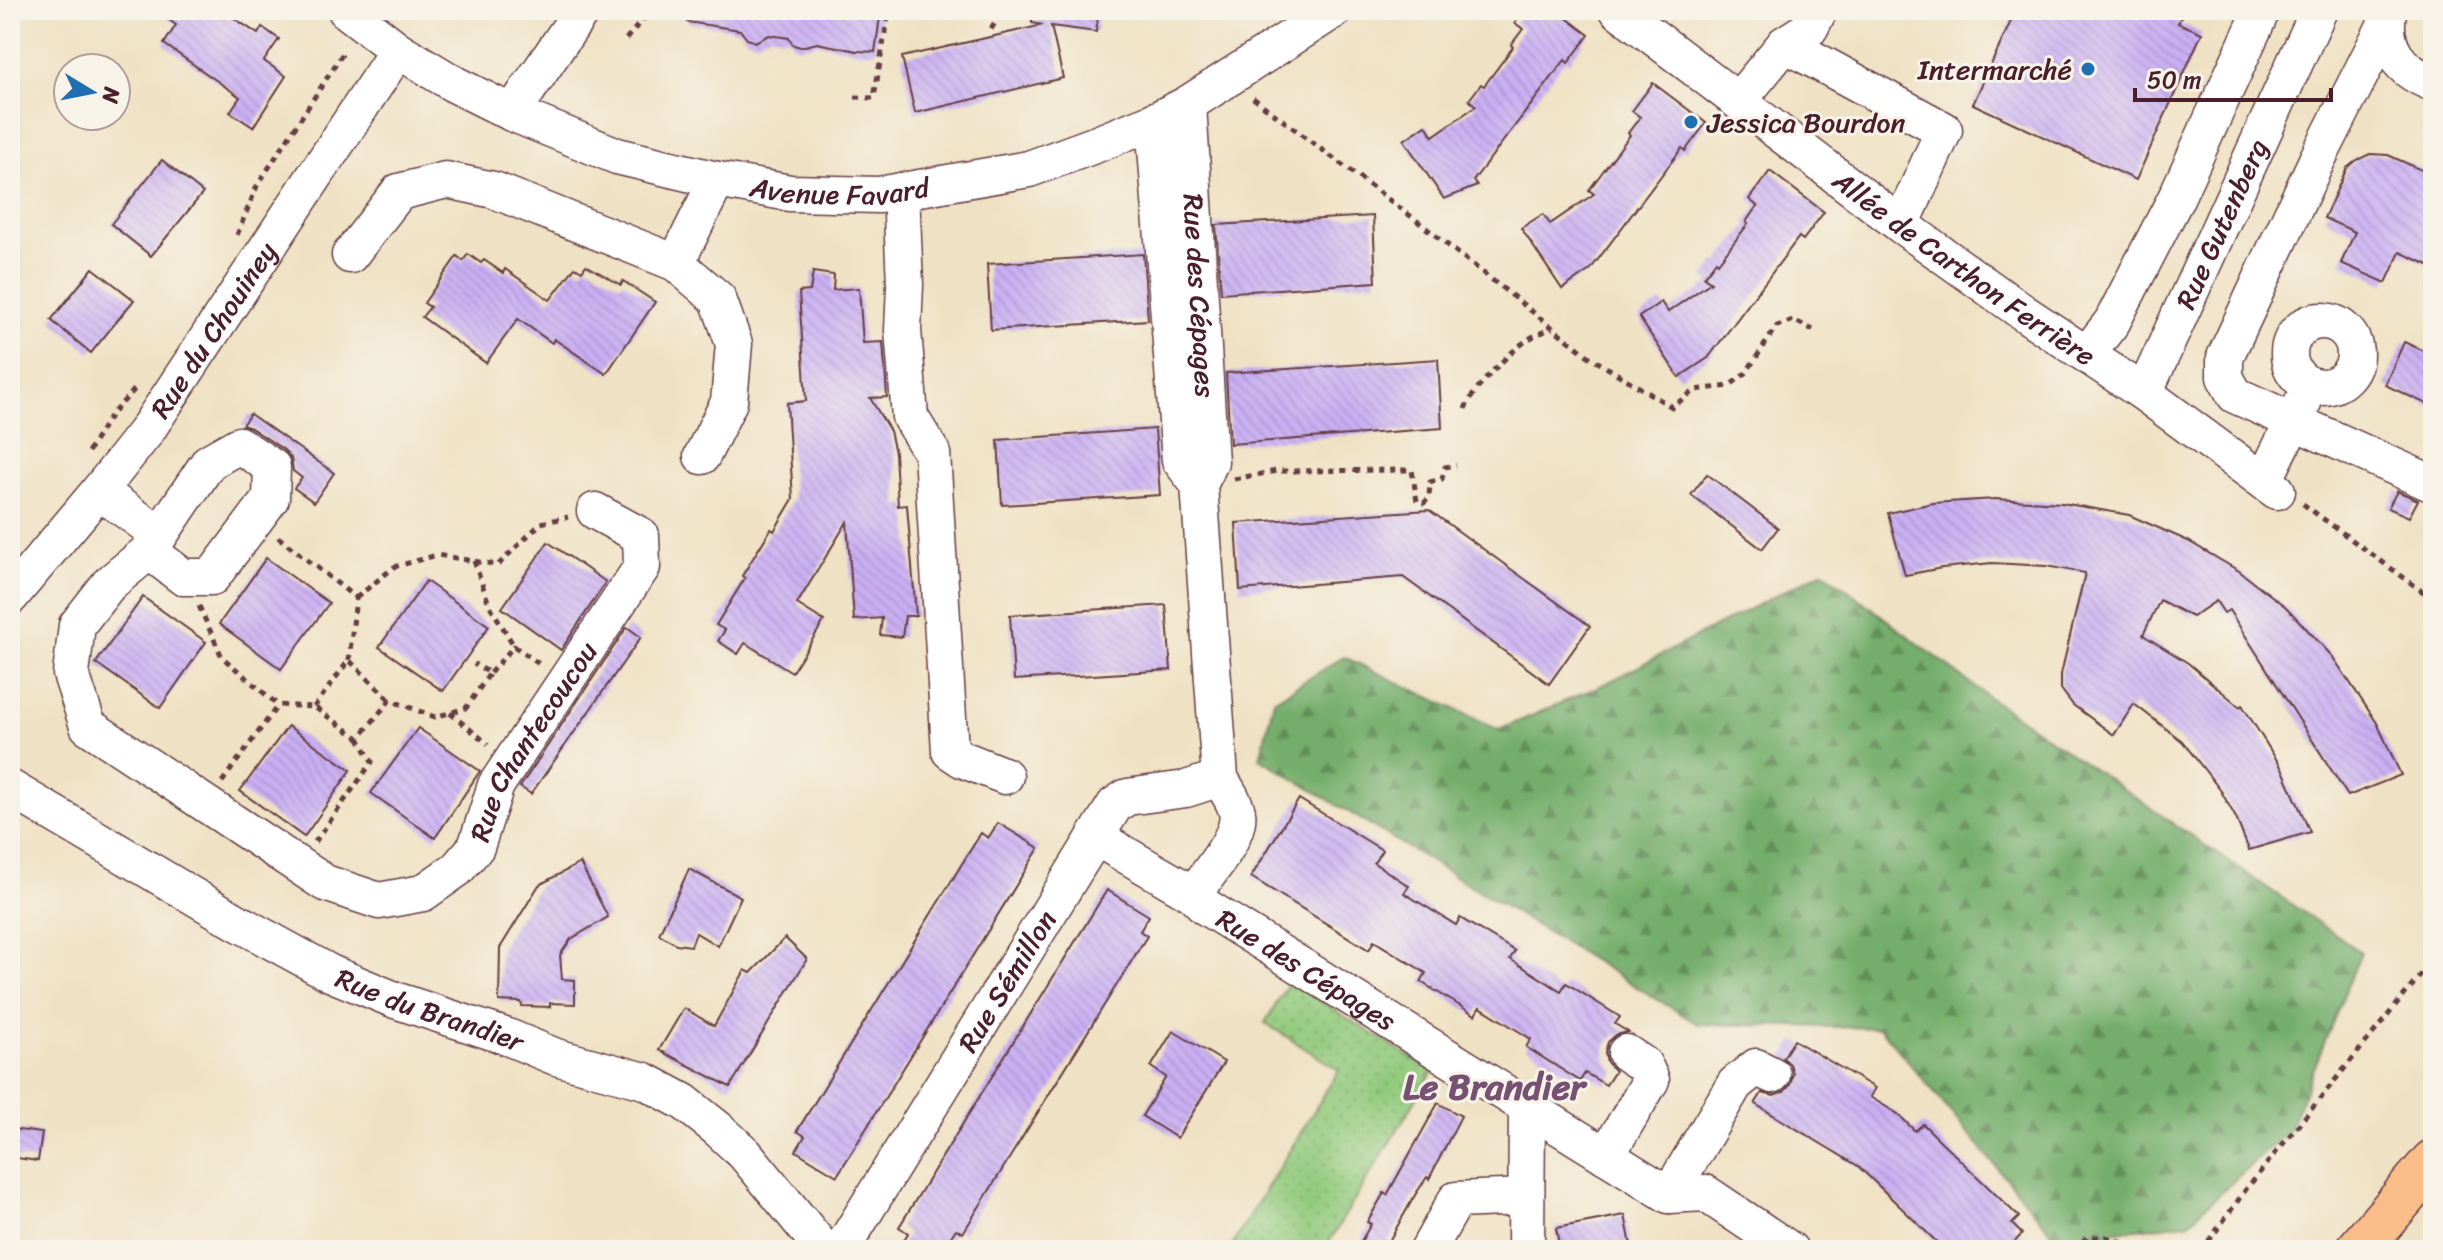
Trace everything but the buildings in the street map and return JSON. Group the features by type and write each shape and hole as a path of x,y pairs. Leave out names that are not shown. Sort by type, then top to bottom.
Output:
{"highway":[{"path":"2358,1250 2433,1162"}],"street":[{"name":"Avenue Favard","path":"346,10 398,50 454,84 512,113 617,156 717,180 790,193 879,195 1029,169 1154,121 1188,104 1334,10"},
{"path":"512,113 582,10"},
{"path":"1739,100 1785,44 1810,28 1819,10"},
{"path":"2087,354 2112,322 2169,212 2262,10"},
{"name":"Rue Gutenberg","path":"2144,393 2319,10"},
{"name":"Allée de Carthon Ferrière","path":"1637,16 1739,100 1901,225 2024,313 2144,393 2271,486"},
{"path":"2387,17 2389,45 2400,63 2416,77 2433,83"},
{"path":"2387,17 2225,357 2225,377 2235,395 2433,484"},
{"path":"1785,44 1944,130 1901,225"},
{"name":"Rue du Chouiney","path":"10,597 92,476 145,433 398,50"},
{"name":"Rue des Cépages","path":"1188,104 1212,483 1220,778 1238,813 1235,829 1217,863 1193,894 1206,907 1669,1195"},
{"name":"Rue des Cépages","path":"1154,121 1180,460 1212,483"},
{"path":"350,255 399,192 446,180 494,190 676,263 718,299 734,344 729,402 702,456"},
{"path":"676,263 717,180"},
{"path":"901,191 905,285 903,330 910,417 932,453 950,751 1005,776"},
{"path":"2271,486 2293,422 2310,386"},
{"name":"Rue Chantecoucou","path":"256,518 271,498 272,467 239,445 209,462 154,542 109,584 77,625 71,674 88,726 325,883 379,901 423,893 457,869 476,847 496,785 642,567 641,536 595,511"},
{"path":"92,476 183,577 212,577 256,518"},
{"name":"Rue Sémillon","path":"841,1250 1115,805 1127,797 1186,789 1220,778"},
{"name":"Rue du Brandier","path":"10,788 330,973 395,1000 505,1036 556,1057 645,1081 684,1102 745,1154 824,1250"},
{"path":"1095,837 1193,894"},
{"path":"1606,1156 1651,1080 1644,1065 1626,1053"},
{"path":"1669,1195 1735,1084 1756,1067 1772,1075"},
{"path":"1526,1250 1527,1107"},
{"path":"1669,1195 1705,1193 1790,1250"},
{"path":"1428,1250 1456,1200 1526,1197"}],"path":[{"path":"626,39 651,10"},
{"path":"855,97 874,98 889,10"},
{"path":"991,29 1004,10"},
{"path":"234,241 257,186 345,50"},
{"path":"1252,98 1416,220 1591,358 1672,407 1695,390 1729,386 1746,373 1777,326 1793,320 1813,330"},
{"path":"1465,409 1494,371 1528,339 1552,328"},
{"path":"92,476 110,416 142,381"},
{"path":"1212,483 1277,471 1412,470 1417,501 1424,503 1429,498 1430,482 1442,479 1445,467 1456,465"},
{"path":"2271,486 2308,507 2433,599"},
{"path":"314,707 349,660 356,598 394,567 437,555 498,565 541,523 595,511"},
{"path":"256,518 356,598"},
{"path":"474,561 489,604 514,646 565,682"},
{"path":"199,577 199,609 222,657 278,705 314,707 359,738 372,762 298,865"},
{"path":"349,660 390,700 435,717 466,708 490,673 514,646"},
{"path":"474,664 490,673"},
{"path":"359,738 390,700"},
{"path":"206,804 278,705"},
{"path":"450,713 511,762"},
{"path":"2200,1250 2433,960"},
{"path":"2074,1250 2088,1237 2106,1237 2144,1250"}],"green space":[{"path":"1823,571 1984,694 2361,952 2289,1130 2188,1223 2110,1232 2087,1250 2066,1250 1880,1028 1698,1024 1260,758 1274,700 1344,657 1499,730 1607,683"},
{"path":"1289,982 1433,1071 1324,1250 1229,1250 1339,1070 1265,1023"}],"place":[{"name":"Intermarché","path":"2088,69"},
{"name":"Jessica Bourdon","path":"1691,122"}],"district":[{"name":"Le Brandier","path":"1494,1087"}]}
